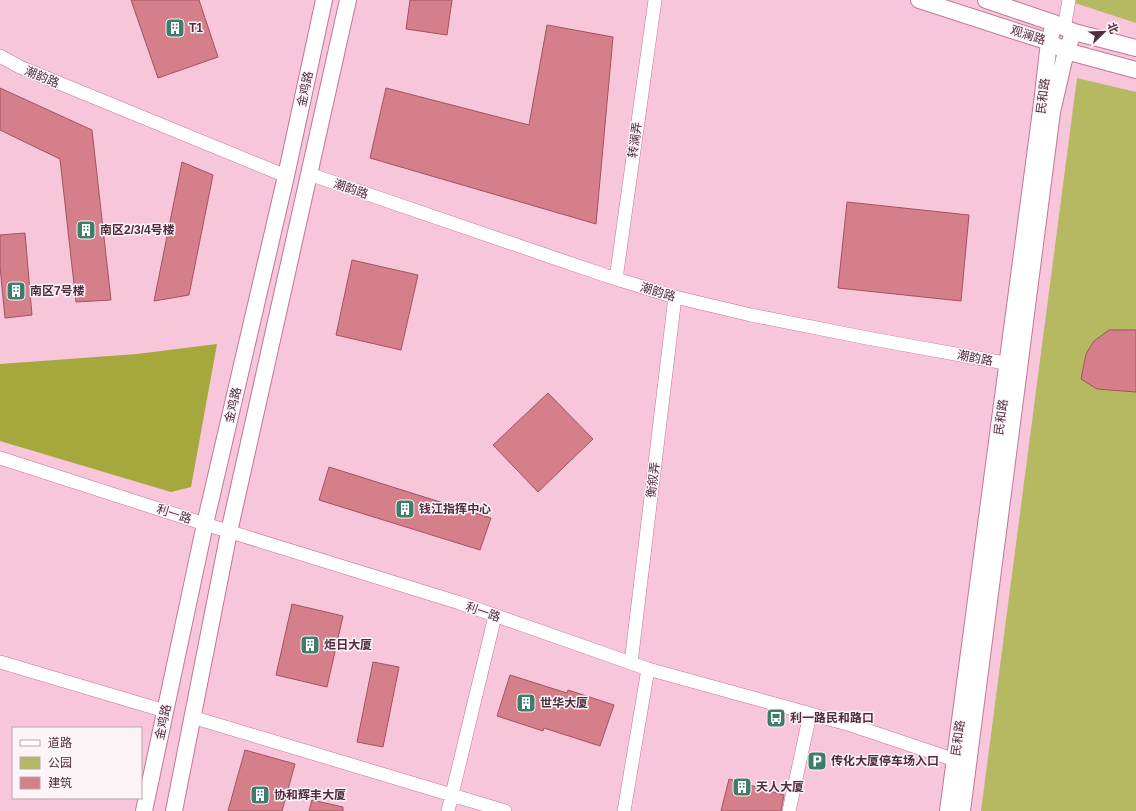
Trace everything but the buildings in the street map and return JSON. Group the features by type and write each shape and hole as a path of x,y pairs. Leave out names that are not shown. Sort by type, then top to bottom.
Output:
{"main road":[{"name":"金鸡路","path":"144,811 205,524 286,176 324,0"},
{"name":"金鸡路","path":"174,811 229,532 348,0"},
{"name":"观澜路","path":"919,0 1049,42 1066,51 1136,70"},
{"name":"观澜路","path":"986,0 1064,28 1136,48"},
{"name":"民和路","path":"1014,365 1049,42 1064,28"},
{"name":"民和路","path":"962,811 962,760 1014,365 1052,112 1066,51 1064,28"},
{"name":"民和路","path":"948,811 962,760"}],"street":[{"name":"转澜弄","path":"616,279 655,0"},
{"path":"1064,28 1069,0"},
{"name":"潮韵路","path":"0,56 20,67 286,176"},
{"name":"潮韵路","path":"309,174 616,279 675,297 758,316 1014,365"},
{"name":"衡叙弄","path":"631,663 675,297"},
{"name":"利一路","path":"0,458 229,532 452,601 648,669 851,725 962,760"},
{"path":"448,811 495,616"},
{"path":"0,662 165,711"},
{"path":"624,811 648,669"},
{"path":"789,811 810,714"},
{"path":"192,717 505,811"}],"green space":[{"path":"1076,0 1136,0 1136,23 1075,3"},
{"path":"1077,78 1136,92 1136,811 981,811"}],"shaded area":[{"path":"217,344 191,487 171,492 0,441 0,364 137,354"}],"place":[{"name":"T1","path":"175,28"},
{"name":"南区2/3/4号楼","path":"86,230"},
{"name":"南区7号楼","path":"16,291"},
{"name":"钱江指挥中心","path":"405,509"},
{"name":"炬日大厦","path":"310,645"},
{"name":"世华大厦","path":"526,703"},
{"name":"利一路民和路口","path":"776,718"},
{"name":"传化大厦停车场入口","path":"817,761"},
{"name":"天人大厦","path":"742,787"},
{"name":"协和辉丰大厦","path":"260,795"}]}
